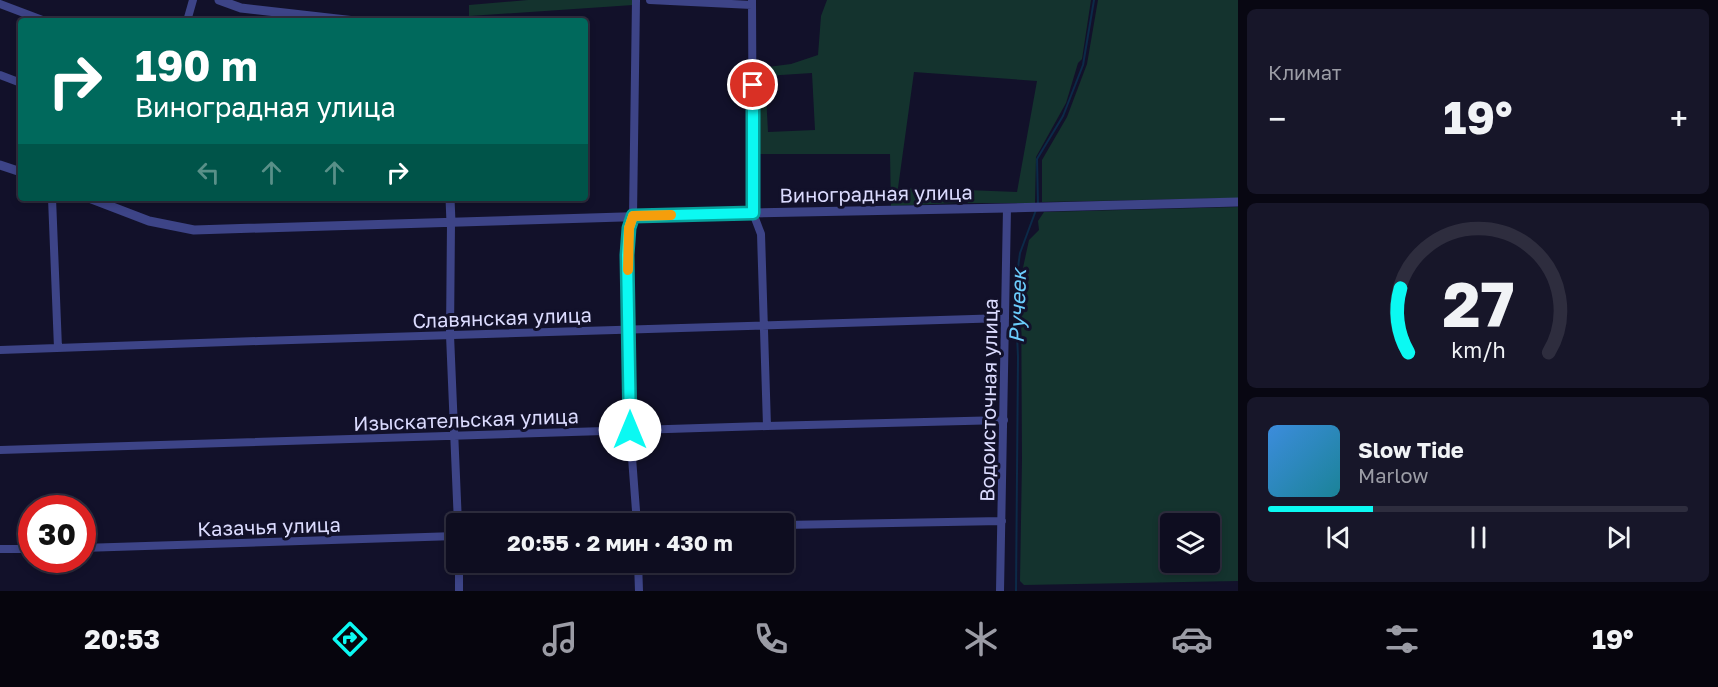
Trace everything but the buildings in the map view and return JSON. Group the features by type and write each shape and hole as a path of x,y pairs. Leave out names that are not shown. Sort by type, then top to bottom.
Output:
{"street":[{"path":"188,18 193,0"},
{"path":"219,0 241,8 329,18"},
{"path":"636,0 633,216 629,228 627,255 630,430 636,513"},
{"path":"650,0 752,2 753,213 761,234 766,426"},
{"path":"0,4 37,18"},
{"path":"0,75 18,82"},
{"path":"0,165 18,171"},
{"path":"52,201 58,348"},
{"name":"Виноградная улица","path":"97,201 149,221 194,230 633,216 1238,201"},
{"path":"450,201 450,335 458,513"},
{"name":"Водоисточная улица","path":"1000,591 1007,208"},
{"name":"Славянская улица","path":"0,350 1005,318"},
{"name":"Изыскательская улица","path":"0,450 1004,420"},
{"path":"794,525 1002,520"},
{"name":"Казачья улица","path":"96,548 446,536"},
{"path":"0,549 18,549"},
{"path":"459,573 459,591"},
{"path":"638,573 639,591"}],"green space":[{"path":"528,0 633,0 633,5 469,16 469,5"},
{"path":"827,0 1091,0 1082,59 1078,63 1066,103 1036,157 1035,203 968,203 964,197 966,190 1017,192 1037,81 914,72 898,188 957,190 959,195 956,203 891,206 890,154 758,154 757,77 760,68 791,64 818,55 821,16","holes":["812,73 815,130 768,132 765,76"]},
{"path":"1098,0 1238,0 1238,198 1042,202 1042,160 1067,117 1087,64"},
{"path":"1238,207 1238,581 1024,585 1020,581 1021,277 1029,240 1039,230 1038,221 1044,212"}],"waterway":[{"name":"Ручеек","path":"1038,205 1037,159 1063,116 1083,65 1094,0"},
{"name":"Ручеек","path":"1016,591 1018,357 1015,289 1020,253 1036,210"}],"slow traffic":[{"path":"628,270 629,228 633,216 671,215"}],"route":[{"path":"630,430 627,255 629,228 633,216 753,213 753,85"}]}
